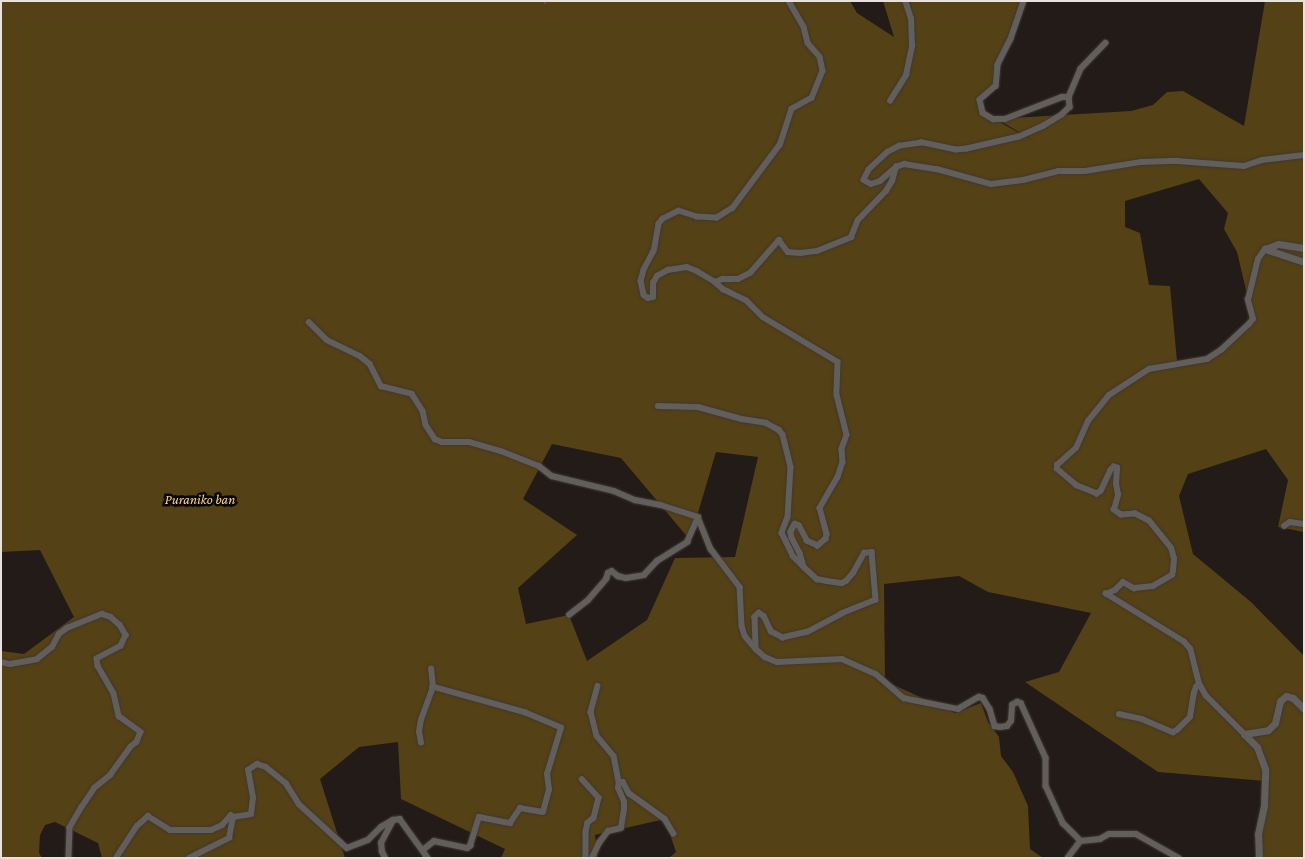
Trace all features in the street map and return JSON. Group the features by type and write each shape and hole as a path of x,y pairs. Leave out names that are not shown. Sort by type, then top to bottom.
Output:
{"street":[{"path":"789,1 804,27 808,43 820,57 822,64 823,71 812,98 792,109 780,145 733,208 717,218 697,217 679,211 663,219 659,224 654,251 644,270 641,281 644,295 648,298 653,297 653,283 657,276 668,270 687,267 715,282 723,289 746,300 763,316 838,362 837,395 847,434 842,449 843,462 838,477 820,508 827,534 822,544 818,546 807,541 798,526 792,526 792,538 800,553 804,567"},
{"path":"890,101 906,75 912,46 911,19 905,1"},
{"path":"1024,1 998,65 996,86 980,100 983,113 993,119 1005,119 1062,97 1069,97"},
{"path":"1106,43 1081,69 1069,97 1070,107 1062,116 1019,137 967,149 956,150 922,143 894,148 868,170 864,180 870,184 880,181 896,167 904,164 937,169 991,184 1023,180 1058,171 1084,171 1141,162 1177,161 1239,166 1275,158 1304,156"},
{"path":"715,282 722,279 738,280 750,273 779,240 788,252 800,253 817,251 851,237 858,220 886,191 892,181 896,167"},
{"path":"1259,858 1258,834 1264,805 1265,769 1257,747 1206,696 1199,684 1190,649 1184,642 1106,594 1115,590 1123,582 1134,588 1141,588 1152,586 1172,576 1174,559 1171,548 1149,521 1135,514 1122,515 1114,510 1118,495 1118,468 1114,467 1111,470 1101,492 1097,494 1077,486 1057,469 1057,465 1076,448 1088,421 1108,395 1149,369 1207,359 1221,350 1249,324 1253,319 1248,300 1258,259 1265,249 1278,244 1304,248"},
{"path":"1265,249 1304,262"},
{"path":"310,322 327,340 360,356 370,364 381,386 412,394 423,410 426,424 435,439 442,442 469,442 501,451 539,466 552,476 614,491 635,500 698,517"},
{"path":"658,406 698,407 742,419 766,423 779,430 783,435 791,467 788,517 782,534 793,556 818,579 842,583 853,573 864,553 872,552 876,600 842,614 808,632 783,638 771,632 764,617 759,613 755,617 756,648"},
{"path":"569,615 579,605 588,600 606,579 608,573 612,571 618,576 626,578 644,575 657,561 687,542 698,517"},
{"path":"698,517 711,549 740,587 742,626 745,636 765,657 777,662 842,659 876,674 904,698 955,709 979,697 983,698 990,709 995,726 1000,727 1007,726 1011,721 1012,705 1017,702 1021,703 1046,758 1046,786 1063,823 1081,842"},
{"path":"1284,526 1290,522 1304,524"},
{"path":"1,662 10,664 36,659 52,647 59,634 67,628 102,614 116,621 126,635 121,646 97,659 98,666 114,694 119,716 141,732 137,742 131,746 111,775 95,788 70,828 69,858"},
{"path":"421,743 419,732 421,720 433,687 431,669"},
{"path":"1120,714 1142,719 1173,732 1190,717 1194,693 1199,684"},
{"path":"592,858 599,843 608,831 621,828 624,810 624,802 618,788 619,782 614,756 597,736 592,712 598,686"},
{"path":"423,850 434,841 467,848 470,846 480,817 510,823 520,808 543,812 549,790 547,774 561,728 526,713 433,687"},
{"path":"1244,734 1268,730 1275,723 1280,701 1286,696 1293,698 1304,709"},
{"path":"116,858 137,826 148,816 170,830 211,830 222,825 231,816 251,814 253,798 248,770 257,764 266,767 286,783 298,804 347,848 368,840 381,827 393,820 400,819 428,858"},
{"path":"582,779 599,798 594,818 588,823 586,832 586,858"},
{"path":"619,782 623,782 629,793 665,819 674,834"},
{"path":"189,858 229,838 233,817"},
{"path":"385,858 381,843 393,820"},
{"path":"1068,858 1081,842 1100,839 1109,834 1136,834 1179,858"}],"green space":[{"name":"Puraniko ban","path":"1,1 850,1 857,13 894,37 883,1 1024,1 998,65 996,86 980,100 983,113 1036,142 997,119 1131,111 1153,105 1167,92 1183,91 1244,126 1265,1 1304,1 1304,532 1278,527 1288,480 1266,449 1188,474 1179,496 1193,554 1251,602 1304,656 1304,858 1255,858 1265,781 1158,772 1025,682 1059,672 1091,613 988,592 959,576 884,584 885,681 955,713 981,703 988,722 999,737 1001,756 1013,772 1028,806 1030,849 1043,858 669,858 676,852 665,819 595,835 598,858 501,858 505,849 401,799 398,742 359,747 320,779 345,858 102,858 98,843 55,822 45,825 40,835 39,853 42,858 1,858 1,651 24,654 74,617 40,550 1,552","holes":["1199,179 1228,213 1224,229 1237,252 1253,319 1207,359 1177,361 1170,286 1149,285 1140,233 1125,227 1125,201","552,444 621,458 690,540 716,452 758,457 735,557 675,558 647,620 587,661 569,615 526,624 518,588 577,535 523,499"]}]}
